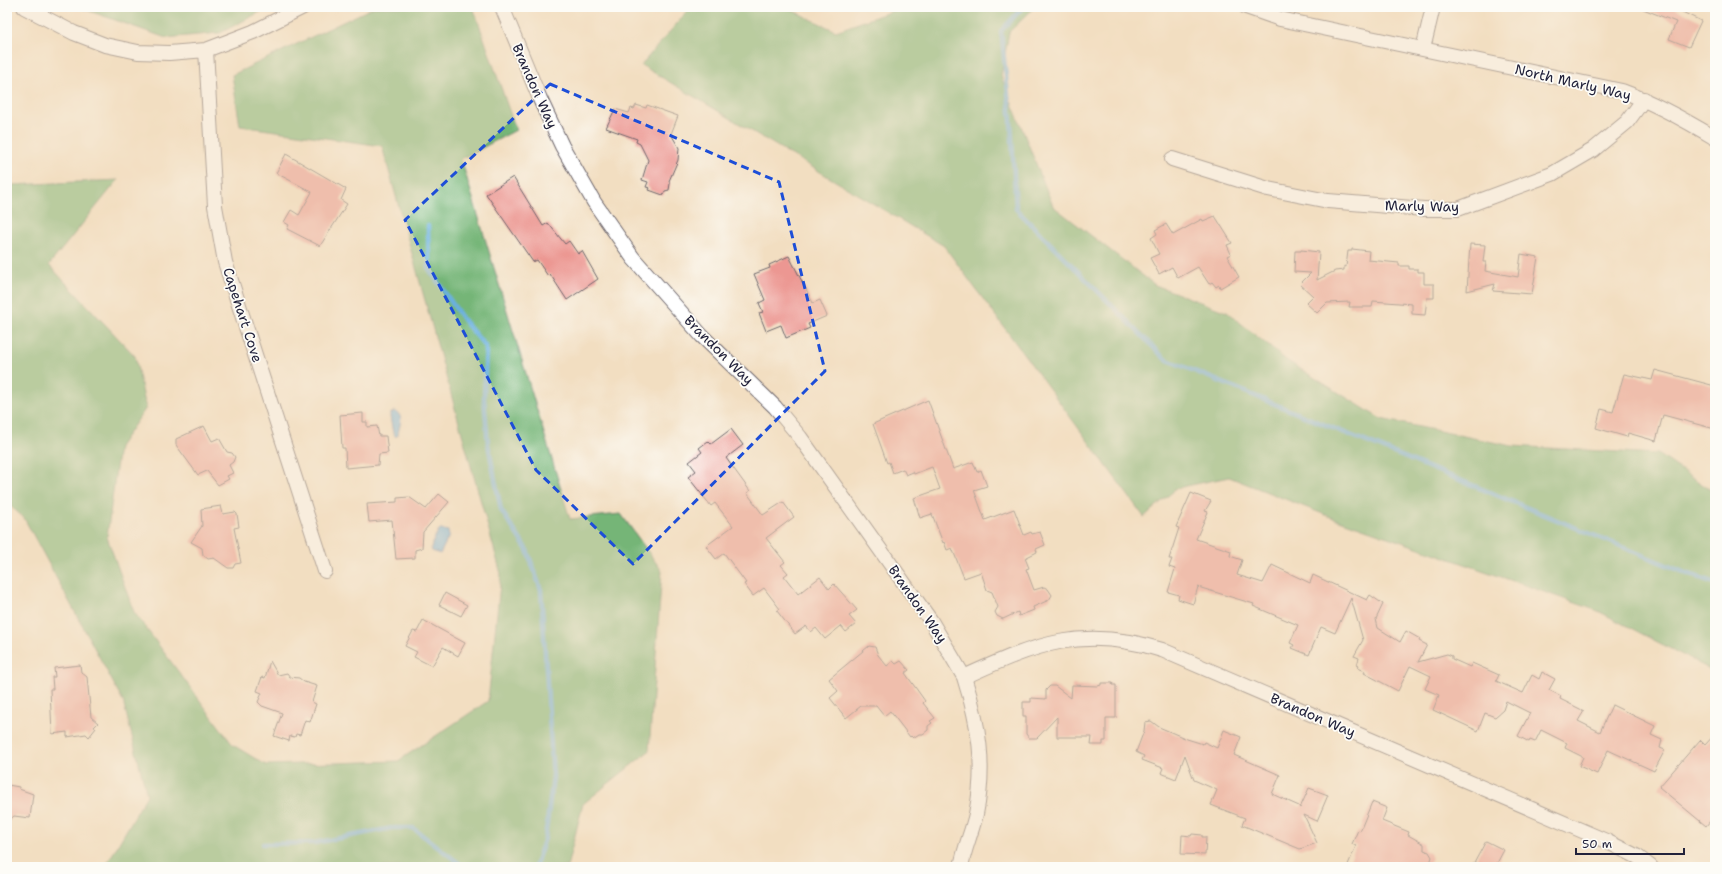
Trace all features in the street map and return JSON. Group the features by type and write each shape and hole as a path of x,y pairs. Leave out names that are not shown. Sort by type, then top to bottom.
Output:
{"street":[{"path":"24,7 74,33 104,45 138,52 153,53 206,50 254,32 303,7"},
{"name":"Brandon Way","path":"502,7 540,99 562,146 594,202 633,258 702,336 775,406 800,437 931,622 964,676 978,728 982,763 980,792 961,867"},
{"path":"1246,7 1280,19 1423,49 1433,7"},
{"name":"North Marly Way","path":"1423,49 1622,91 1644,99 1671,112 1715,138"},
{"name":"Capehart Cove","path":"206,50 215,206 226,262 325,571"},
{"name":"Marly Way","path":"1172,159 1268,189 1328,201 1424,209 1458,209 1552,174 1593,150 1627,122 1644,99"},
{"name":"Brandon Way","path":"964,676 1031,648 1062,640 1107,638 1138,642 1162,650 1600,838 1638,857 1650,867"}],"highlighted area":[{"path":"550,84 779,182 825,371 633,564 536,470 405,220"}],"green space":[{"path":"78,7 270,7 220,33 166,38"},
{"path":"374,7 473,7 516,130 461,159 570,519 621,514 662,571 649,751 583,804 567,867 105,867 147,795 123,701 24,518 7,503 7,192 12,185 118,180 49,265 135,356 146,408 119,447 107,537 134,612 233,745 266,765 398,761 488,701 501,574 382,146 240,126 232,75"},
{"path":"691,7 785,7 836,31 903,7 1035,7 1009,32 1001,76 1053,206 1155,285 1227,312 1286,360 1381,419 1512,446 1658,454 1715,493 1715,672 1598,611 1328,516 1229,477 1177,488 1144,517 944,246 641,65"}],"water":[{"path":"395,411 401,419 398,435 396,437 393,433 390,417 390,414"},
{"path":"440,529 448,531 449,536 440,554 432,551 431,548 435,536"}],"building":[{"path":"1638,7 1672,7 1701,21 1689,47 1669,39 1676,22"},
{"path":"636,105 646,108 647,105 678,116 671,134 679,148 678,160 669,181 669,190 665,191 663,195 649,190 650,188 646,187 648,182 642,180 648,160 640,144 636,142 637,139 606,128 615,109 629,113 631,108 634,109"},
{"path":"286,154 346,189 341,200 347,204 320,246 287,229 289,225 284,222 291,210 299,215 312,192 276,173"},
{"path":"513,177 543,226 548,223 565,244 569,241 578,254 582,251 598,279 567,300 550,274 548,276 537,260 533,262 486,194"},
{"path":"1215,216 1232,243 1227,245 1231,254 1227,256 1239,277 1220,288 1219,285 1216,287 1212,282 1209,284 1198,267 1178,278 1172,267 1159,274 1150,258 1159,254 1151,238 1157,234 1155,230 1166,224 1173,235 1202,219 1203,221"},
{"path":"1470,244 1485,245 1483,262 1486,262 1485,271 1518,277 1521,254 1538,257 1532,294 1493,291 1495,284 1467,291"},
{"path":"1352,249 1369,251 1368,260 1399,263 1399,266 1409,266 1409,269 1418,269 1418,272 1424,272 1424,284 1434,284 1434,298 1427,298 1425,315 1412,314 1412,304 1373,301 1372,307 1349,307 1350,302 1327,303 1317,313 1306,303 1313,296 1300,284 1311,273 1294,272 1295,251 1301,250 1319,252 1317,280 1335,271 1344,270 1344,266 1346,267 1348,251 1352,251"},
{"path":"789,256 813,303 820,300 827,316 808,324 810,328 786,338 781,325 766,331 759,313 763,312 759,303 765,300 754,274 770,268 769,265"},
{"path":"1655,370 1715,386 1715,429 1663,415 1656,441 1628,433 1627,437 1596,428 1601,409 1613,412 1624,374 1652,380"},
{"path":"928,400 953,469 973,462 977,472 981,470 987,486 974,490 985,520 1014,509 1024,535 1031,532 1032,534 1040,532 1045,545 1036,549 1037,552 1025,558 1029,568 1026,569 1034,590 1044,587 1048,589 1052,595 1049,600 1033,607 1034,610 1019,616 1018,612 1003,619 997,616 995,612 998,607 992,592 987,590 981,572 964,578 952,548 947,550 944,542 943,543 932,514 920,518 914,498 940,489 932,467 914,474 913,472 906,475 903,469 893,473 889,462 887,463 873,424"},
{"path":"363,413 363,422 367,422 367,427 377,426 379,436 386,436 388,453 379,454 378,465 346,468 345,448 342,448 340,415"},
{"path":"204,426 212,441 219,438 227,452 232,453 235,457 233,462 229,465 233,473 227,476 229,479 218,485 207,471 198,475 176,445 176,439"},
{"path":"731,429 743,445 726,458 750,491 747,493 763,515 783,502 794,517 766,538 785,562 781,565 788,573 784,576 798,594 820,577 829,589 834,584 857,610 849,616 856,624 846,632 841,626 825,639 816,628 811,632 806,626 795,634 777,611 780,609 764,588 753,596 744,584 746,583 724,553 716,559 706,546 733,526 715,503 711,506 688,477 696,471 689,462 702,452 699,448 708,441 711,444"},
{"path":"1191,493 1211,501 1205,511 1208,512 1196,539 1231,551 1230,556 1242,560 1237,575 1263,583 1272,565 1310,583 1313,575 1367,600 1370,595 1383,604 1376,619 1378,628 1400,642 1406,631 1427,645 1418,662 1447,654 1452,656 1452,659 1470,667 1472,663 1499,675 1496,681 1523,693 1532,675 1539,679 1542,672 1555,679 1549,690 1561,696 1560,699 1584,711 1578,721 1600,732 1612,705 1655,726 1651,735 1662,740 1660,748 1665,750 1654,771 1608,750 1597,774 1579,766 1583,757 1565,748 1567,743 1541,730 1535,742 1530,740 1529,742 1518,736 1530,713 1506,701 1503,710 1495,717 1485,713 1478,731 1433,710 1439,695 1425,689 1431,676 1410,666 1398,691 1364,673 1365,671 1358,668 1359,666 1357,665 1359,658 1354,656 1363,640 1351,598 1335,633 1321,627 1309,655 1292,648 1294,645 1290,643 1298,625 1253,606 1254,604 1198,587 1193,604 1178,599 1179,595 1168,592 1175,569 1169,567 1172,559 1169,559 1179,528 1176,527"},
{"path":"439,494 449,502 423,532 422,548 415,550 415,558 396,559 392,520 369,522 367,504 397,502 397,498 409,497 426,509"},
{"path":"221,506 223,514 235,512 237,514 239,527 234,528 241,563 235,564 233,568 228,568 214,558 208,559 203,555 202,548 191,542 202,526 201,509"},
{"path":"445,593 467,605 461,616 439,605"},
{"path":"423,620 465,643 458,656 443,647 432,666 414,657 417,652 405,646 413,631 417,632"},
{"path":"869,646 875,647 878,655 887,666 893,661 896,664 901,661 909,670 905,673 925,701 923,703 935,718 930,721 932,723 928,726 928,730 923,734 919,734 913,738 911,736 910,737 890,711 884,716 876,706 861,706 846,718 830,698 838,691 829,679"},
{"path":"270,661 278,675 287,673 290,677 299,678 304,682 317,686 312,702 316,704 310,722 305,720 300,735 296,734 295,737 290,736 289,741 274,736 282,713 262,706 258,702 262,693 257,691 262,677 265,678"},
{"path":"80,665 81,672 87,677 91,717 98,723 94,727 96,728 89,737 86,734 67,737 67,732 52,734 50,689 53,689 52,677 55,677 54,668"},
{"path":"1101,683 1113,683 1112,685 1116,685 1116,718 1106,718 1106,741 1103,741 1103,745 1091,745 1092,737 1057,737 1057,717 1037,738 1029,738 1026,734 1026,716 1023,716 1023,702 1031,702 1031,698 1046,699 1046,690 1050,686 1055,686 1071,698 1072,685 1098,686 1101,685"},
{"path":"1151,721 1159,727 1187,739 1203,744 1204,742 1217,748 1224,730 1241,737 1234,755 1280,775 1272,794 1299,806 1300,808 1309,788 1328,795 1317,821 1304,815 1317,843 1300,849 1242,825 1245,818 1211,805 1217,790 1194,780 1185,755 1176,779 1161,773 1163,768 1142,760 1144,756 1136,752 1144,731 1145,722"},
{"path":"1715,734 1715,815 1706,826 1659,787 1700,740 1705,745"},
{"path":"8,785 19,787 19,789 33,794 30,818 14,816 7,822"},
{"path":"1372,802 1387,808 1382,821 1409,832 1408,835 1424,844 1424,850 1429,852 1432,857 1430,863 1420,867 1347,867 1356,846 1352,844 1358,830 1360,831"},
{"path":"1192,834 1206,837 1205,855 1181,854 1182,835 1191,836"},
{"path":"1486,841 1504,850 1495,867 1472,867"}],"waterway":[{"path":"1023,7 1001,31 1011,121 1016,209 1165,359 1686,573 1715,583"},
{"path":"428,226 429,269 464,321 486,347 484,397 488,444 501,510 527,550 541,590 553,777 545,838 535,867"},
{"path":"263,844 314,843 392,828 413,828 464,867"}]}
